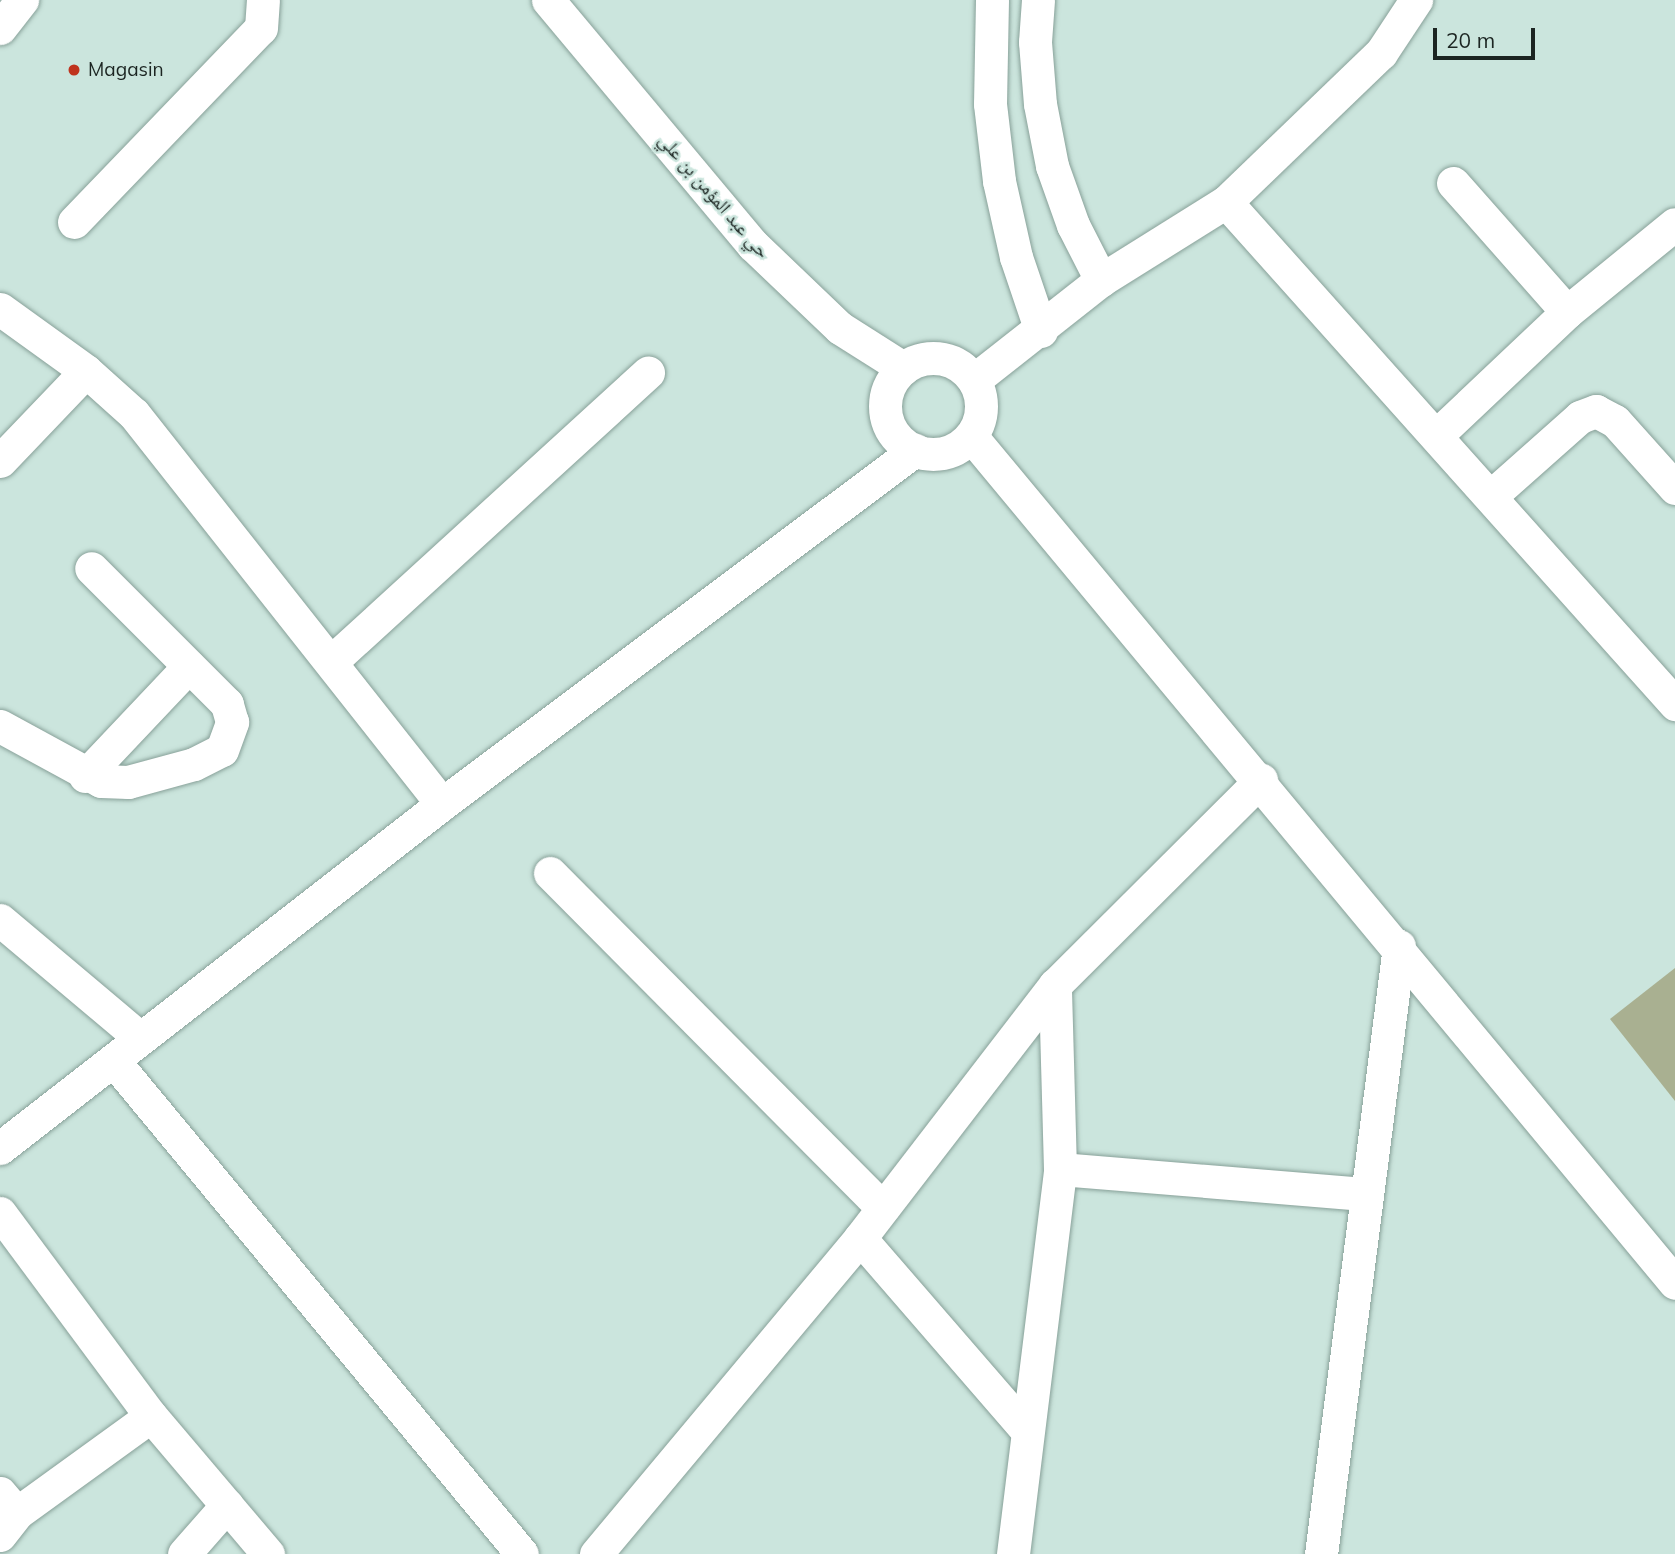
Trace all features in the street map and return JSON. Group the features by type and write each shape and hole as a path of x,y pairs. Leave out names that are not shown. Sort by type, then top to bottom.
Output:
{"street":[{"path":"0,28 22,0"},
{"path":"74,222 261,28 263,0"},
{"name":"حي عبد المؤمن بن علي","path":"548,0 753,245 840,328 903,368"},
{"path":"992,0 990,104 999,181 1016,257 1041,331"},
{"path":"1038,0 1035,42 1040,104 1052,166 1073,225 1101,280"},
{"path":"974,380 1041,331 1101,280 1226,202 1381,53 1416,0"},
{"path":"1452,183 1567,312"},
{"path":"1226,202 1675,704"},
{"path":"1437,435 1567,312 1673,230"},
{"path":"0,309 86,370 134,414 332,661 442,804"},
{"path":"933,357 963,368 974,380 982,409 971,436 945,453 915,450 901,442 886,412 889,388 903,368 933,357"},
{"path":"0,461 86,370"},
{"path":"332,661 649,372"},
{"path":"1491,496 1580,417 1596,411 1615,421 1675,488"},
{"path":"971,436 1399,946 1675,1283"},
{"path":"0,1148 442,804 915,450"},
{"path":"0,726 85,776 128,782 209,760 222,750 232,722 227,704 91,568"},
{"path":"85,776 189,666"},
{"path":"596,1554 860,1238 1055,985 1261,780"},
{"path":"550,873 883,1208"},
{"path":"0,920 140,1038"},
{"path":"1321,1554 1399,946"},
{"path":"1013,1554 1060,1169 1055,985"},
{"path":"113,1060 522,1554"},
{"path":"1060,1169 1367,1194"},
{"path":"0,1213 151,1416 268,1554"},
{"path":"860,1238 1027,1431"},
{"path":"6,1514 151,1416"},
{"path":"184,1554 227,1505"}],"green space":[{"path":"1675,968 1675,1101 1610,1019"}],"place":[{"name":"Magasin","path":"74,70"}]}
